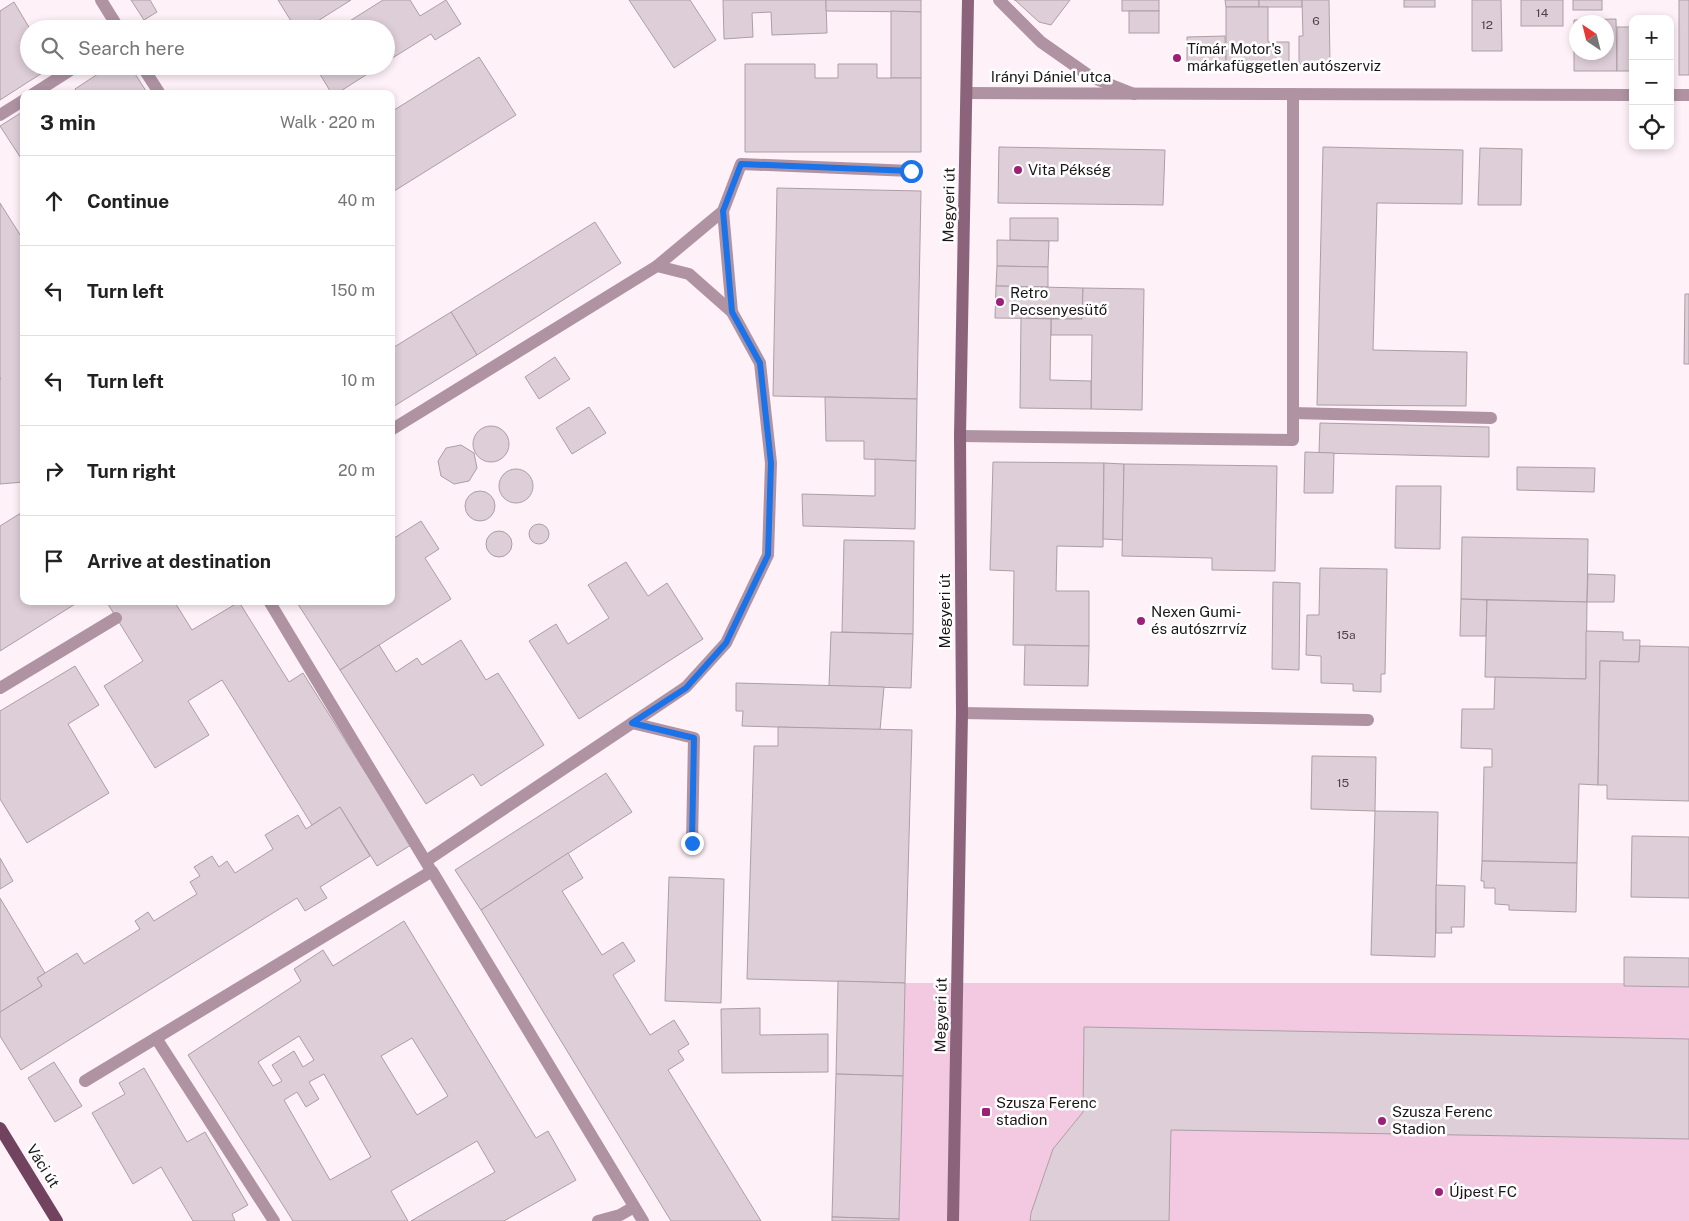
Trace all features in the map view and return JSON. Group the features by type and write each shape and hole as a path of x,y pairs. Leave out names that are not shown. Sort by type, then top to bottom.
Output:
{"main road":[{"name":"Megyeri út","path":"953,1221 962,713 960,436 968,0"},
{"name":"Váci út","path":"0,1128 58,1221"}],"street":[{"path":"101,0 113,20"},
{"path":"999,0 1040,42 1091,76 1134,94"},
{"path":"39,90 63,75"},
{"path":"148,75 157,90"},
{"name":"Irányi Dániel utca","path":"967,93 1629,95"},
{"path":"960,436 1293,440 1294,94"},
{"path":"1674,95 1689,95"},
{"path":"0,114 20,102"},
{"path":"732,312 723,211 741,164 911,171"},
{"path":"395,428 657,266 723,211"},
{"path":"85,1080 156,1038 429,866 632,723 686,688 726,643 768,555 771,463 760,363 732,312 688,274 657,266"},
{"path":"1293,413 1491,418"},
{"path":"271,605 643,1221"},
{"path":"0,688 116,618"},
{"path":"962,713 1368,720"},
{"path":"632,723 694,738 692,843"},
{"path":"156,1038 274,1221"},
{"path":"598,1221 620,1215 634,1207"}],"shaded area":[{"path":"905,983 1689,983 1689,1221 899,1221"}],"building":[{"path":"131,0 150,0 157,12 144,20"},
{"path":"278,0 351,0 319,20 290,20"},
{"path":"383,0 410,0 420,16 446,0 461,24 435,40 431,34 395,56 395,20 351,20"},
{"path":"629,0 690,0 716,40 674,68"},
{"path":"723,0 826,0 827,33 772,35 771,12 752,13 753,37 724,39"},
{"path":"826,0 921,0 921,12 826,11"},
{"path":"1015,0 1070,0 1051,25 1039,22"},
{"path":"1122,0 1159,0 1159,11 1122,11"},
{"path":"1225,0 1259,0 1259,7 1226,7"},
{"path":"1259,0 1302,0 1302,7 1259,7"},
{"path":"1302,0 1329,0 1330,64 1299,64 1299,36 1303,36"},
{"path":"1404,0 1435,0 1435,7 1404,7"},
{"path":"1472,0 1501,0 1502,51 1472,51"},
{"path":"1521,0 1563,0 1563,26 1521,26"},
{"path":"1573,0 1602,0 1602,10 1573,10"},
{"path":"1679,0 1689,0 1689,75 1679,75"},
{"path":"14,2 25,20 20,20 20,75 39,75 0,100 0,11"},
{"path":"1226,7 1268,7 1268,42 1289,42 1289,64 1226,64"},
{"path":"891,11 921,12 921,78 891,78"},
{"path":"1129,11 1159,11 1159,33 1129,33"},
{"path":"1614,19 1616,19 1617,71 1574,71 1574,60 1614,60"},
{"path":"1617,27 1629,27 1629,71 1617,71"},
{"path":"1225,36 1226,64 1187,64 1187,37"},
{"path":"479,57 516,115 395,191 395,110"},
{"path":"745,64 815,64 815,78 838,78 838,64 877,64 877,78 921,78 921,152 745,152"},
{"path":"96,75 136,75 145,90 76,90"},
{"path":"320,75 366,75 342,90 330,90"},
{"path":"20,114 20,157 0,126"},
{"path":"999,147 1165,150 1163,205 998,203"},
{"path":"1323,147 1463,150 1462,204 1377,203 1373,350 1467,352 1466,406 1317,405"},
{"path":"1480,148 1522,149 1521,205 1478,205"},
{"path":"777,188 921,191 917,399 773,396"},
{"path":"0,203 20,235 20,482 0,484"},
{"path":"1010,218 1058,218 1058,241 1010,240"},
{"path":"595,222 621,263 477,355 451,312"},
{"path":"997,240 1049,241 1048,267 997,266"},
{"path":"997,266 1048,267 1048,287 996,286"},
{"path":"996,286 1083,288 1082,319 995,318"},
{"path":"1083,288 1144,289 1142,410 1091,409 1092,335 1051,335 1051,319 1082,319"},
{"path":"1685,294 1689,294 1689,364 1684,364"},
{"path":"451,312 477,355 395,406 395,347"},
{"path":"1021,318 1051,319 1050,380 1091,381 1091,409 1020,408"},
{"path":"555,357 570,379 539,399 525,377"},
{"path":"825,397 917,399 916,461 864,459 864,441 826,441"},
{"path":"589,407 606,433 572,454 556,428"},
{"path":"1320,423 1489,427 1489,457 1319,453"},
{"path":"491,426 498,427 504,431 508,437 508,451 504,457 498,461 491,462 484,461 478,457 474,451 473,444 474,437 478,431 484,427"},
{"path":"461,445 474,453 477,468 469,481 454,484 441,476 438,461 446,448"},
{"path":"1305,452 1334,453 1333,493 1304,493"},
{"path":"875,459 916,461 915,529 803,526 802,494 875,496"},
{"path":"993,462 1104,463 1103,547 1057,546 1056,591 1089,591 1089,646 1013,645 1014,571 990,570"},
{"path":"1104,463 1124,464 1123,540 1103,539"},
{"path":"1124,464 1277,466 1275,571 1212,570 1212,558 1122,556"},
{"path":"1517,467 1595,468 1594,492 1517,490"},
{"path":"516,469 523,470 528,474 532,479 532,493 528,498 523,502 516,503 509,502 504,498 500,493 499,486 500,479 504,474 509,470"},
{"path":"1396,486 1441,486 1440,549 1395,548"},
{"path":"480,491 491,495 495,506 491,517 480,521 469,517 465,506 469,495"},
{"path":"20,514 20,605 74,605 0,651 0,526"},
{"path":"421,521 439,549 425,558 451,599 340,670 299,605 395,605 395,537"},
{"path":"539,524 546,527 549,534 546,541 539,544 532,541 529,534 532,527"},
{"path":"499,531 508,535 512,544 508,553 499,557 490,553 486,544 490,535"},
{"path":"1462,537 1588,539 1587,602 1461,599"},
{"path":"844,540 914,541 913,634 842,632"},
{"path":"626,562 648,596 667,583 703,639 579,719 529,641 556,624 568,644 609,618 588,585"},
{"path":"1320,568 1387,569 1385,674 1381,674 1381,692 1353,691 1353,684 1321,683 1321,656 1306,655 1307,615 1319,615"},
{"path":"1588,574 1615,575 1614,602 1587,602"},
{"path":"1273,582 1300,583 1299,670 1272,669"},
{"path":"1461,599 1487,600 1486,636 1460,636"},
{"path":"1487,600 1587,602 1586,679 1485,677"},
{"path":"108,605 176,605 192,630 234,605 241,605 289,682 303,673 411,845 377,866 340,807 312,825 222,680 188,701 209,735 155,768 104,686 143,661"},
{"path":"1586,631 1623,632 1623,640 1640,640 1639,662 1600,661 1598,785 1579,784 1577,863 1482,861 1484,767 1492,767 1492,749 1461,748 1462,709 1494,709 1495,677 1586,679"},
{"path":"831,632 913,634 911,688 829,686"},
{"path":"461,640 486,680 498,673 544,745 481,786 473,774 426,804 340,670 379,645 396,672 417,658 422,665"},
{"path":"1025,645 1089,646 1088,686 1024,685"},
{"path":"1640,646 1689,647 1689,801 1607,799 1607,785 1598,785 1600,661 1639,662"},
{"path":"75,666 99,705 68,724 109,793 27,843 0,799 0,711"},
{"path":"736,683 884,687 880,730 742,726 743,711 736,711"},
{"path":"778,727 912,730 905,983 747,979 754,746 778,746"},
{"path":"1312,756 1376,757 1375,811 1311,809"},
{"path":"606,773 632,812 481,910 455,870"},
{"path":"340,807 370,856 320,887 327,898 305,911 297,898 21,1070 0,1036 0,1012 42,986 37,978 77,953 84,964 140,929 135,921 148,912 154,921 197,894 190,882 200,876 194,867 212,856 219,867 227,861 235,873 273,849 265,835 298,815 306,829"},
{"path":"1375,811 1438,812 1435,957 1371,955"},
{"path":"1632,836 1689,837 1689,898 1631,897"},
{"path":"568,853 583,878 562,891 602,955 623,942 635,961 613,975 650,1035 674,1020 689,1044 678,1051 684,1060 668,1070 761,1221 671,1221 481,910"},
{"path":"0,858 13,881 0,889"},
{"path":"1482,861 1577,863 1576,912 1509,910 1509,905 1495,904 1495,888 1484,888 1484,881 1481,881"},
{"path":"669,877 724,879 721,1003 665,1001"},
{"path":"1436,885 1465,886 1464,927 1451,927 1452,933 1436,933"},
{"path":"0,898 45,973 37,978 42,986 0,1012"},
{"path":"404,921 536,1138 548,1131 576,1180 504,1221 411,1221 495,1172 477,1141 391,1191 408,1221 293,1221 188,1055 301,981 294,969 323,950 333,966","holes":["299,1036 314,1060 303,1067 294,1051 272,1065 282,1081 273,1086 258,1062","412,1038 448,1096 417,1115 381,1056","324,1074 371,1157 330,1180 284,1100 297,1092 306,1107 319,1099 309,1082"]},
{"path":"1624,957 1689,958 1689,987 1624,986"},
{"path":"838,981 905,983 903,1076 836,1074"},
{"path":"760,1008 760,1035 828,1034 828,1072 722,1073 721,1009"},
{"name":"Szusza Ferenc Stadion","path":"1084,1027 1689,1039 1689,1139 1171,1130 1169,1221 1030,1221 1053,1149 1083,1112"},
{"path":"54,1062 82,1106 55,1122 28,1078"},
{"path":"144,1068 187,1142 205,1132 248,1205 232,1214 235,1221 193,1221 161,1167 133,1184 92,1113 125,1094 119,1083"},
{"path":"836,1074 903,1076 899,1219 832,1217"},
{"path":"832,1217 899,1219 899,1221 832,1221"}],"place":[{"name":"Tímár Motor's márkafüggetlen autószerviz","path":"1177,58"},
{"name":"Vita Pékség","path":"1018,170"},
{"name":"Retro Pecsenyesütő","path":"1000,302"},
{"name":"Nexen Gumi- és autószrrvíz","path":"1141,621"},
{"name":"Szusza Ferenc stadion","path":"986,1112"},
{"name":"Szusza Ferenc Stadion","path":"1382,1121"},
{"name":"Újpest FC","path":"1439,1192"}],"route":[{"path":"692,843 694,738 632,723 686,688 726,643 768,555 771,463 760,363 732,312 723,211 741,164 911,171"}]}
